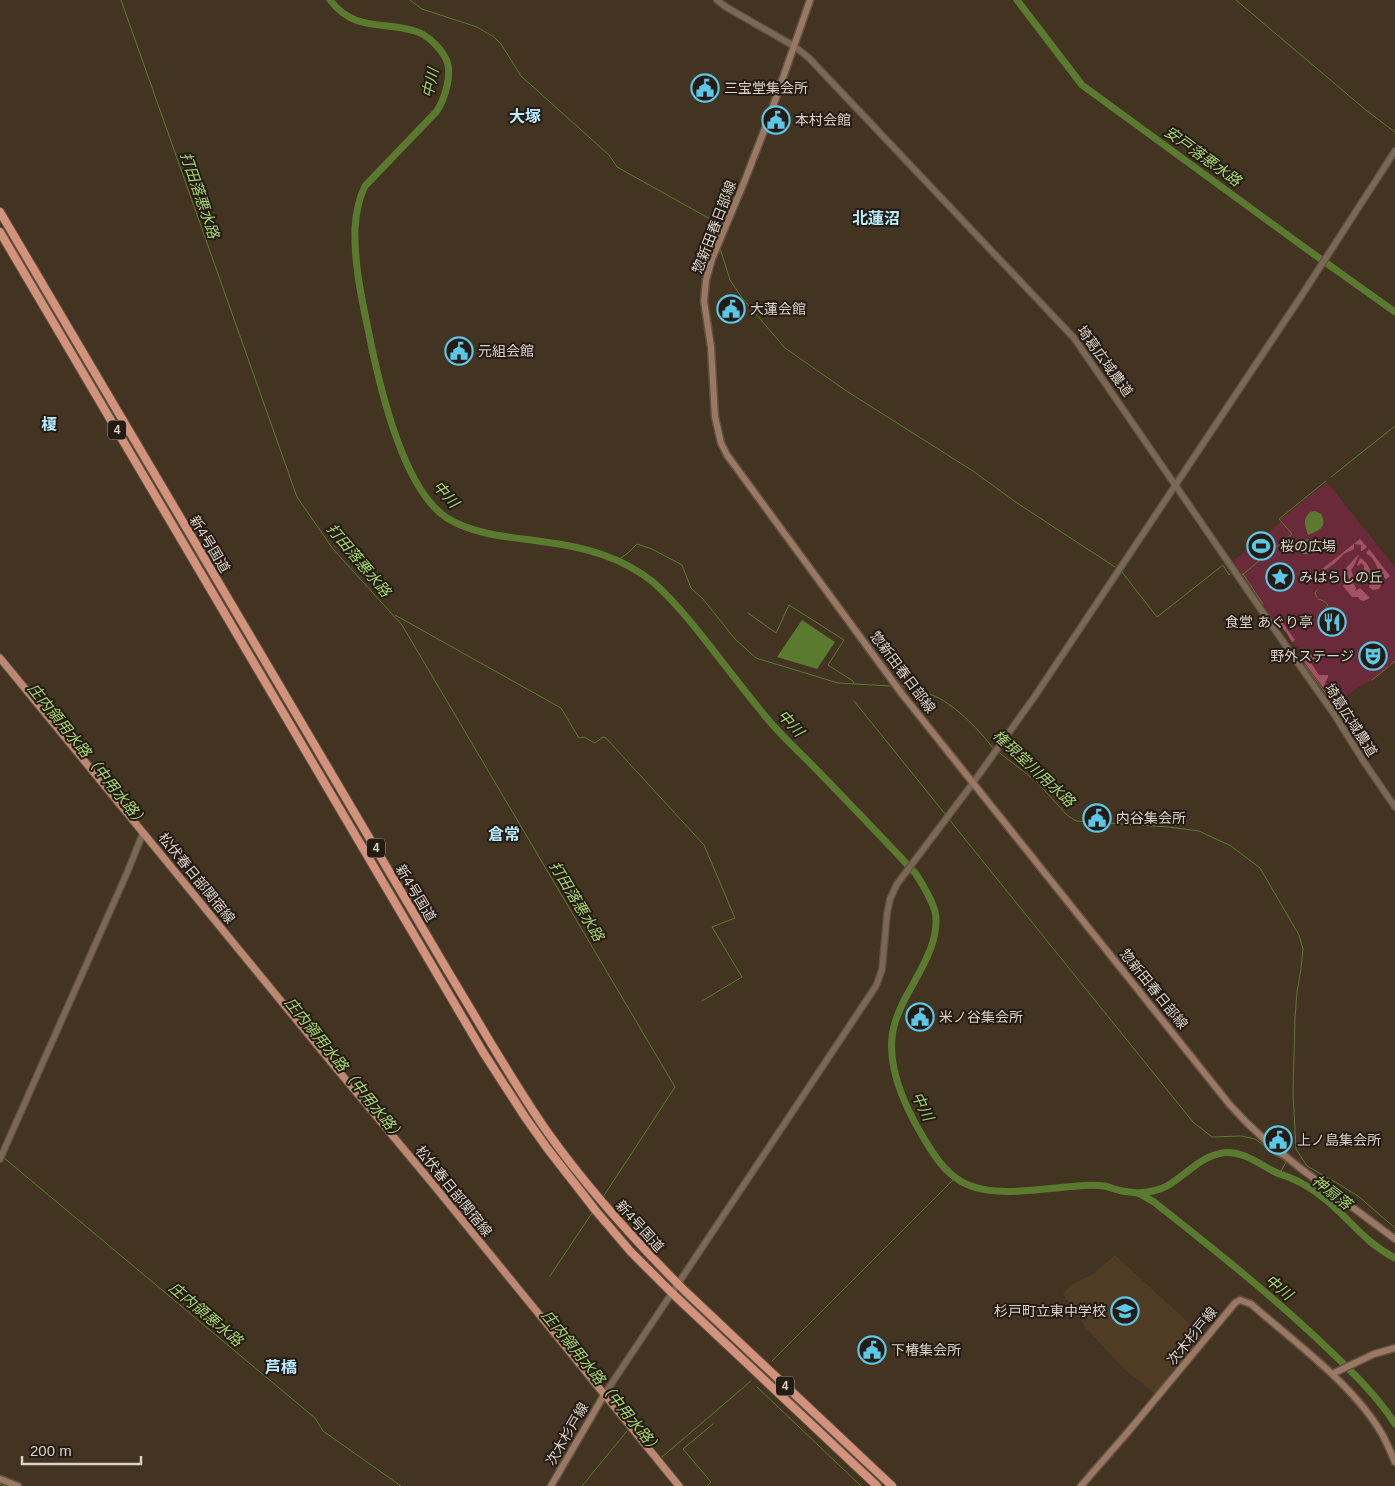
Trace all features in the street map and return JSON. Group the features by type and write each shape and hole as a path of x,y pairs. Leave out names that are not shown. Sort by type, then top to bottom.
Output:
{"highway":[{"name":"新4号国道","path":"0,212 513,1080 546,1130 589,1186 638,1243 678,1284 892,1486"},
{"name":"新4号国道","path":"0,232 504,1086 543,1143 580,1192 631,1252 877,1486"}],"main road":[{"name":"惣新田春日部線","path":"810,0 752,164 718,244 706,280 704,301 712,347 715,417 721,443 727,455 897,686 1246,1122 1278,1152 1395,1239"},
{"name":"松伏春日部関宿線","path":"0,658 679,1486"},
{"name":"次木杉戸線","path":"1081,1486 1238,1301 1243,1300 1251,1304 1332,1374"},
{"path":"1395,1348 1332,1374 1371,1417 1395,1462"},
{"name":"次木杉戸線","path":"551,1486 604,1395"},
{"path":"0,1479 18,1486"}],"street":[{"name":"埼葛広域農道","path":"717,0 794,46 809,58 1074,338 1334,714 1395,807"},
{"path":"604,1395 876,986 882,970 890,899 899,883 1035,696 1395,151"},
{"path":"0,1159 143,833"}],"shaded area":[{"path":"1327,482 1395,567 1395,663 1372,681 1356,689 1340,701 1341,704 1338,707 1318,689 1303,665 1305,659 1298,648 1286,632 1268,614 1265,606 1263,606 1233,561"},
{"path":"1315,511 1321,514 1323,525 1319,530 1308,535 1305,520 1310,512"},
{"path":"1310,539 1313,540 1313,550 1309,554 1303,554 1299,550 1300,543"},
{"path":"1360,539 1367,547 1362,551 1361,545 1354,544 1354,549 1344,554 1324,571 1322,569"},
{"path":"1369,549 1390,576 1386,579 1366,553"},
{"path":"1358,555 1351,570 1354,579 1352,581 1356,588 1355,591 1360,588 1370,598 1364,601 1358,597 1352,597 1343,586 1349,579 1345,569"},
{"path":"1360,558 1368,565 1376,581 1382,583 1379,589 1373,590 1369,587 1370,581 1364,575 1366,571 1364,566 1361,563 1357,565"},
{"path":"1280,619 1295,640 1292,642 1286,632 1276,622"},
{"path":"802,620 835,642 817,669 777,657"},
{"path":"1312,654 1317,659 1309,660 1319,675 1328,675 1325,683 1335,698 1341,694 1344,698 1338,704 1334,702 1304,662"},
{"name":"杉戸町立東中学校","path":"1115,1255 1204,1337 1156,1395 1123,1368 1086,1328 1063,1294 1072,1284 1093,1274"}],"waterway":[{"name":"打田落悪水路","path":"121,0 297,497 333,549 402,625 675,1087 603,1197"},
{"name":"中川","path":"330,0 339,10 359,21 403,28 423,34 439,49 448,65 447,85 437,111 365,186 358,207 355,228 357,266 361,292 378,376 394,432 405,459 417,483 431,504 447,518 470,529 495,535 560,544 602,554 629,566 653,582 691,622 776,729 916,874 929,896 935,911 935,933 923,966 897,1016 892,1038 892,1053 898,1083 910,1113 933,1153 949,1173 967,1185 994,1191 1009,1192 1095,1185 1137,1193 1154,1202 1306,1328 1363,1384 1395,1424"},
{"path":"410,0 422,9 477,27 494,37 501,44 521,76 609,155 617,167 712,220 718,237"},
{"name":"安戸落悪水路","path":"1017,0 1082,85 1395,312"},
{"path":"1236,0 1367,111 1395,132"},
{"path":"720,248 730,280 742,298 785,348 848,392 973,471 1017,503 1115,567"},
{"path":"1331,477 1395,426"},
{"path":"1242,575 1292,534 1279,519 1326,481"},
{"name":"権現堂川用水路","path":"618,560 637,544 652,549 682,565 691,588 703,599 735,639 756,658 838,683 891,686"},
{"path":"1122,572 1157,617 1223,565 1230,574"},
{"path":"1243,574 1263,604"},
{"path":"1317,590 1315,593 1317,597"},
{"path":"1318,599 1328,605 1326,608"},
{"path":"748,613 776,633 789,605 844,640 828,665 853,681 854,684"},
{"path":"395,615 561,708 579,738 584,737 595,743 603,737 606,738 704,845 735,918 712,927 742,977 702,1001"},
{"path":"1391,664 1395,661"},
{"name":"庄内領用水路（中用水路）","path":"0,664 130,822"},
{"path":"1305,665 1333,703 1338,705 1340,703"},
{"path":"1372,680 1388,667"},
{"name":"権現堂川用水路","path":"900,686 931,695 947,703 969,721 994,749"},
{"path":"854,701 946,815"},
{"name":"権現堂川用水路","path":"997,751 1036,781 1067,815 1076,821 1169,827 1199,831 1231,846 1260,868 1299,935 1303,949 1295,1018 1293,1093 1296,1149 1307,1166 1358,1196 1395,1228"},
{"path":"948,818 1193,1122 1212,1137 1241,1136 1255,1139 1286,1162 1280,1173"},
{"name":"神扇落","path":"1138,1193 1149,1192 1167,1186 1200,1162 1214,1155 1222,1153 1236,1154 1250,1158 1310,1188 1334,1207 1375,1245 1395,1258"},
{"name":"庄内領悪水路","path":"3,1157 315,1418 323,1431 401,1486"},
{"name":"庄内領用水路（中用水路）","path":"417,1170 528,1306"},
{"path":"772,1361 955,1178"},
{"path":"550,1276 592,1213"},
{"name":"庄内領用水路（中用水路）","path":"542,1323 600,1396"},
{"path":"662,1457 751,1381"},
{"path":"757,1387 861,1486"},
{"name":"庄内領用水路（中用水路）","path":"605,1401 674,1486"},
{"path":"707,1486 711,1482 683,1449 713,1424"},
{"path":"582,1486 627,1431"},
{"path":"0,1484 5,1486"}],"place":[{"name":"三宝堂集会所","path":"705,88"},
{"name":"本村会館","path":"776,120"},
{"name":"大蓮会館","path":"731,309"},
{"name":"元組会館","path":"459,351"},
{"name":"桜の広場","path":"1261,546"},
{"name":"みはらしの丘","path":"1280,577"},
{"name":"食堂 あぐり亭","path":"1332,622"},
{"name":"野外ステージ","path":"1373,656"},
{"name":"内谷集会所","path":"1097,818"},
{"name":"米ノ谷集会所","path":"920,1017"},
{"name":"上ノ島集会所","path":"1278,1140"},
{"name":"杉戸町立東中学校","path":"1125,1311"},
{"name":"下椿集会所","path":"872,1350"}],"district":[{"name":"大塚","path":"525,116"},
{"name":"北蓮沼","path":"876,218"},
{"name":"榎","path":"49,424"},
{"name":"倉常","path":"504,834"},
{"name":"芦橋","path":"281,1367"}]}
